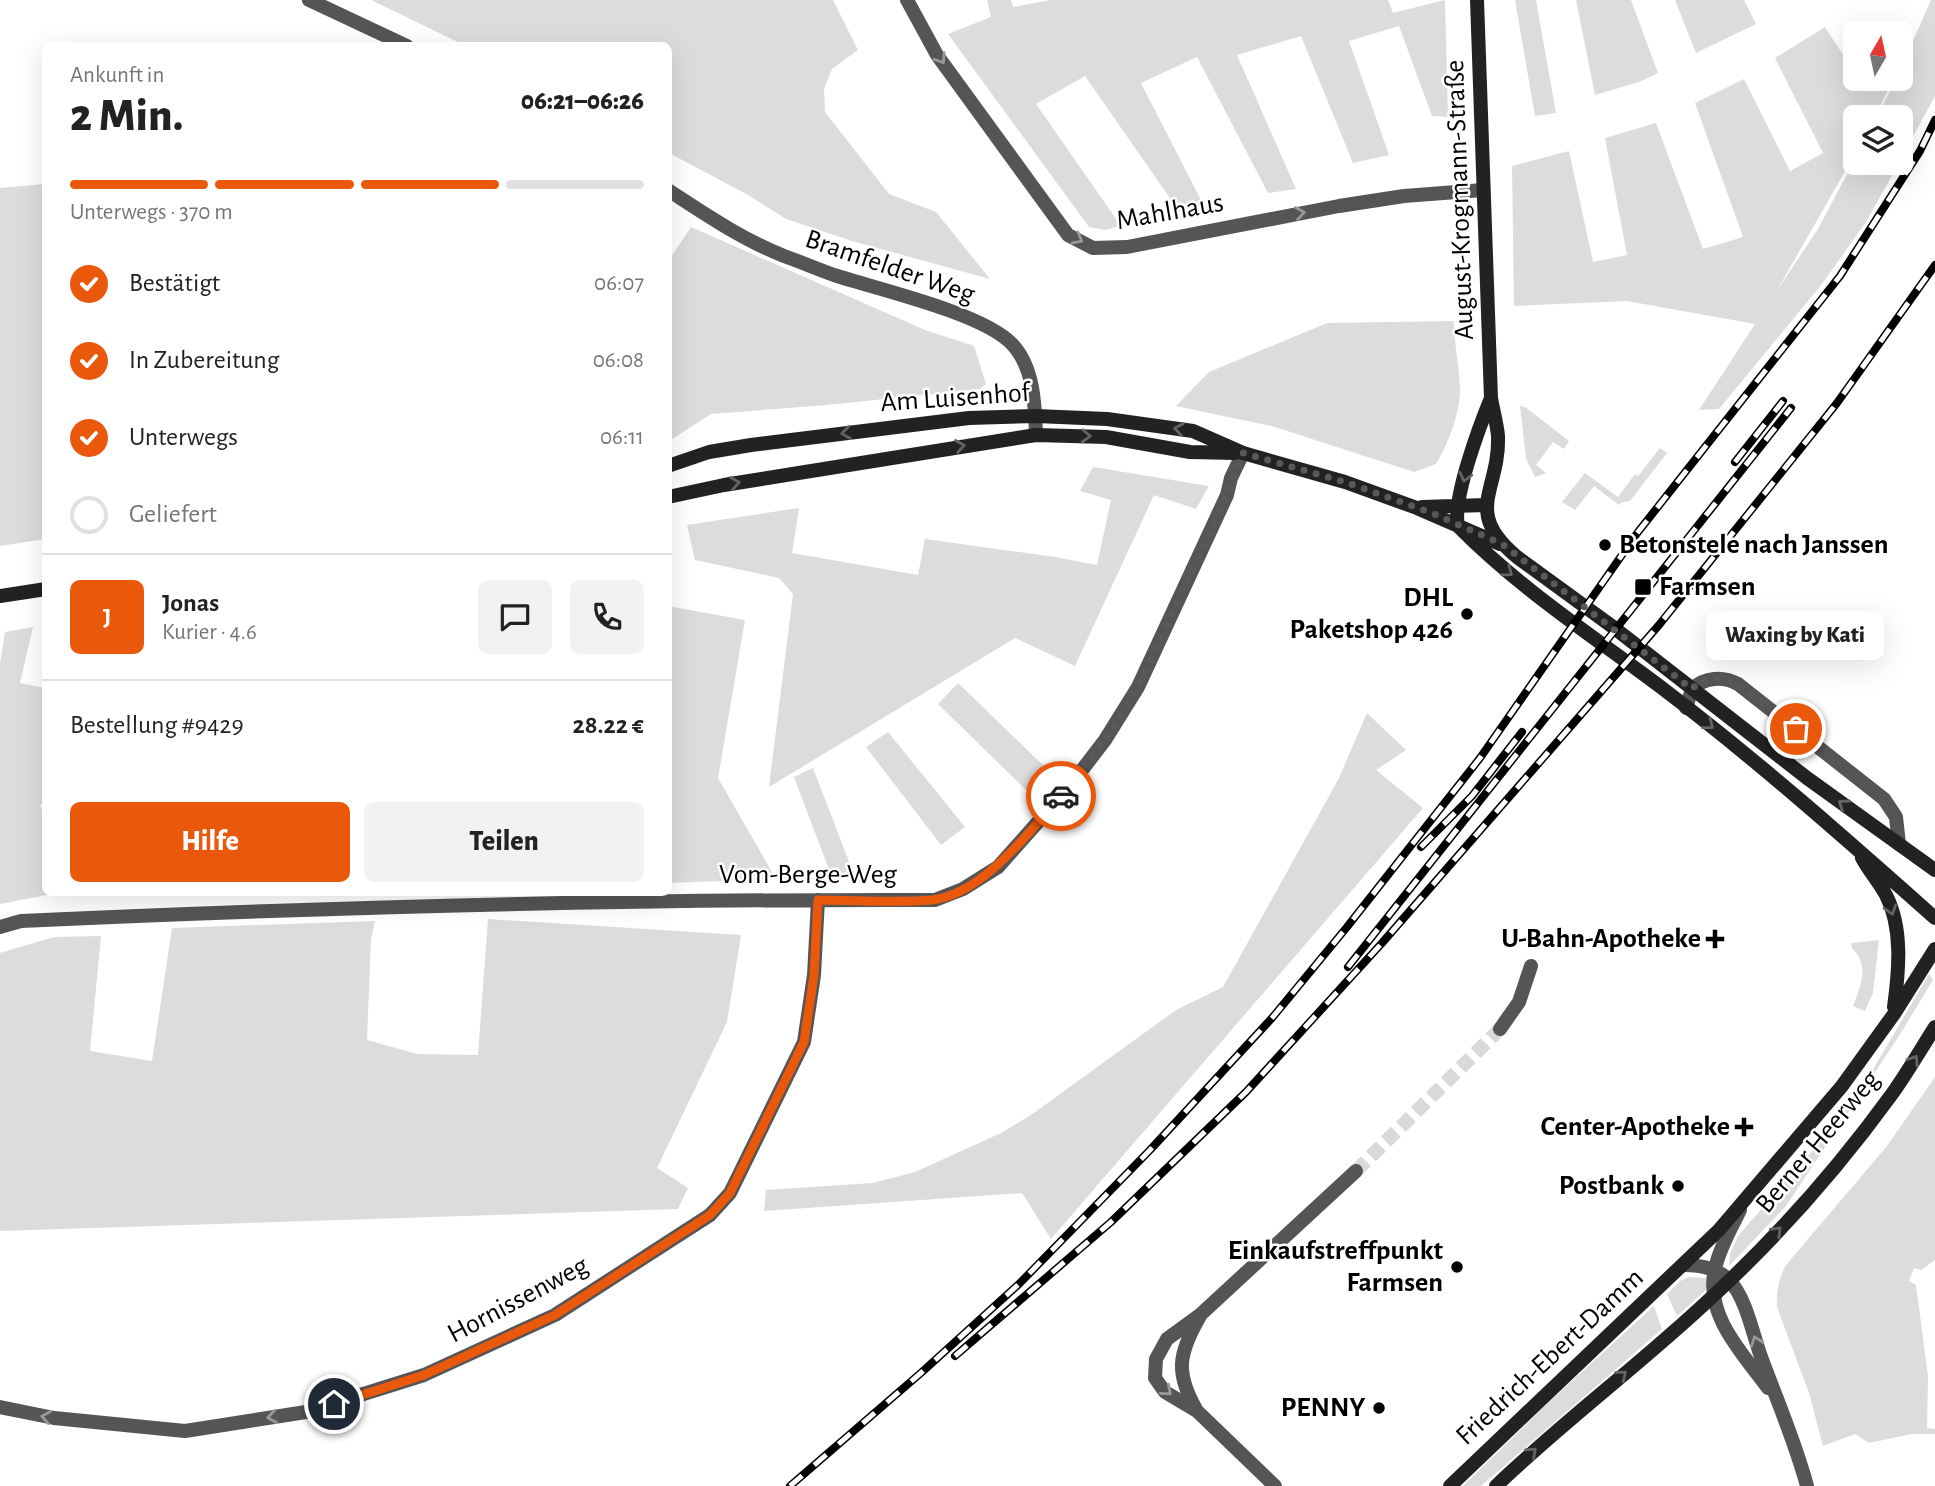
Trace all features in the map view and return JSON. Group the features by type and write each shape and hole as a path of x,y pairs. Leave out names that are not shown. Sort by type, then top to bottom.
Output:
{"main road":[{"name":"August-Krogmann-Straße","path":"1477,0 1491,398 1498,436 1486,505 1488,523 1502,544 1807,778 1935,870"},
{"name":"August-Krogmann-Straße","path":"1458,526 1458,505 1476,432 1491,398"},
{"name":"Am Luisenhof","path":"672,465 709,452 751,445 968,418 1036,416 1107,419 1193,431 1243,453 1345,482 1417,508 1502,544"},
{"name":"Am Luisenhof","path":"672,496 724,485 1036,435 1106,437 1190,452 1243,453"},
{"path":"1417,508 1486,505"},
{"path":"1458,526 1491,559 1787,788 1935,918"},
{"path":"0,596 42,590"},
{"path":"1858,851 1885,894 1894,921 1898,960 1894,1014"},
{"name":"Berner Heerweg","path":"1684,1265 1719,1230 1746,1195 1842,1086 1894,1014 1935,949"},
{"name":"Berner Heerweg","path":"1730,1281 1848,1151 1893,1093 1935,1027"},
{"name":"Friedrich-Ebert-Damm","path":"1450,1486 1684,1265"},
{"name":"Friedrich-Ebert-Damm","path":"1496,1486 1569,1419 1730,1281"}],"street":[{"path":"309,0 398,42"},
{"name":"Mahlhaus","path":"907,0 937,55 965,96 1006,147 1068,235 1093,248 1127,247 1273,217 1388,199 1483,190"},
{"name":"Bramfelder Weg","path":"672,192 760,246 831,274 948,310 1001,334 1017,350 1029,374 1036,416 1036,435"},
{"name":"Vom-Berge-Weg","path":"0,927 21,921 350,909 707,900 935,900 963,889 998,867 1085,768 1138,687 1227,495 1243,453"},
{"path":"1686,708 1696,685 1712,679 1727,679 1738,684 1884,799 1896,817 1899,844"},
{"name":"Hornissenweg","path":"0,1407 54,1419 185,1431 306,1412 424,1375 555,1315 710,1215 730,1193 804,1042 814,975 818,900"},
{"path":"1500,1028 1519,1002 1531,966"},
{"path":"1275,1486 1197,1411 1165,1392 1157,1382 1156,1359 1167,1339 1200,1315 1356,1171"},
{"name":"Berner Heerweg","path":"1746,1195 1715,1270 1712,1298 1727,1332 1778,1403"},
{"name":"Berner Heerweg","path":"1684,1265 1715,1270 1730,1281 1746,1311 1807,1486"},
{"path":"1197,1411 1184,1381 1182,1363 1185,1342 1200,1315"},
{"path":"1156,1359 1185,1342"}],"shaded area":[{"path":"371,0 833,0 858,50 832,69 824,89 825,112 889,194 936,212 990,279 852,241 786,219 748,195 672,155 672,42 458,42"},
{"path":"987,0 1011,0 1013,7 1050,0 1388,0 1393,13 1445,0 1448,117 1432,116 1399,26 1349,41 1389,155 1353,163 1301,36 1237,55 1296,189 1268,193 1197,57 1141,83 1206,210 1181,214 1085,76 1036,104 1121,226 1105,230 1089,227 948,34 991,17"},
{"path":"1515,0 1536,0 1556,113 1535,116"},
{"path":"1576,0 1631,0 1658,73 1639,82 1595,95"},
{"path":"1675,0 1744,0 1756,24 1696,53"},
{"path":"1931,0 1935,0 1935,96 1913,137 1913,105 1883,105 1890,91 1913,91 1913,41"},
{"path":"1825,27 1843,55 1843,91 1887,91 1881,105 1843,105 1843,175 1776,292 1818,229 1847,175 1892,175 1866,222 1822,284 1719,409 1699,410 1755,324 1627,301 1514,306 1512,166 1569,151 1593,262 1627,255 1605,138 1656,123 1703,249 1743,237 1695,103 1744,79 1790,171 1823,153 1775,58"},
{"path":"42,184 42,539 0,546 0,188"},
{"path":"691,227 925,330 974,346 986,384 980,389 711,414 672,439 672,256"},
{"path":"1454,321 1460,392 1455,420 1436,464 1414,472 1275,427 1176,406 1209,372 1327,323"},
{"path":"1520,406 1569,441 1564,449 1553,442 1536,465 1546,473 1535,477 1526,458"},
{"path":"1660,448 1667,453 1630,501 1619,505 1594,486 1575,510 1562,502 1585,473 1618,497"},
{"path":"1093,467 1209,486 1196,509 1154,495 1075,666 1015,638 769,787 793,594 779,578 695,560 687,525 799,508 792,553 918,575 925,539 1097,565 1111,500 1080,491"},
{"path":"672,607 745,620 718,778 776,879 672,883"},
{"path":"33,627 20,683 42,687 42,896 0,904 0,664 5,632"},
{"path":"958,683 1047,769 1028,792 938,704"},
{"path":"1367,713 1406,750 1376,770 1423,808 1051,1239 1022,1193 764,1211 766,1190 873,1183 915,1172 1001,1133 1031,1115 1176,1010 1223,987 1338,780"},
{"path":"888,732 965,827 941,845 866,747"},
{"path":"813,768 853,872 833,880 794,777"},
{"path":"488,919 741,935 727,1022 657,1168 688,1188 678,1209 0,1231 0,953 54,937 101,936 90,1051 152,1061 172,928 375,921 371,939 367,1040 417,1054 478,1055"},
{"path":"1879,940 1873,993 1865,1011 1853,1006 1861,983 1862,969 1851,943"},
{"path":"1929,974 1933,980 1899,1036 1786,1206 1729,1266 1730,1254 1738,1236 1837,1122 1868,1078"},
{"path":"1935,1077 1935,1260 1921,1270 1914,1268 1909,1281 1916,1285 1928,1376 1927,1428 1935,1429 1935,1434 1912,1434 1869,1443 1855,1434 1823,1446 1809,1393 1777,1307 1780,1280 1786,1265 1887,1146"},
{"path":"1689,1277 1706,1278 1708,1288 1677,1316 1667,1294 1680,1281"},
{"path":"1654,1306 1662,1329 1481,1486 1463,1486 1551,1400"}],"tunnel":[{"path":"1356,1171 1500,1029"}],"railway":[{"path":"790,1486 1019,1284 1150,1150 1272,1018 1480,758 1638,532 1840,276 1920,151 1935,120"},
{"path":"955,1356 1111,1222 1246,1092 1382,943 1659,625 1837,403 1935,265"},
{"path":"1735,462 1783,401"},
{"path":"1348,967 1791,408"},
{"path":"1421,847 1472,796 1522,732"}],"way so far":[{"path":"1061,796 1105,740 1138,687 1227,495 1231,478 1243,453 1345,482 1432,513 1502,544 1692,689 1712,679 1733,681 1796,729"}],"place":[{"name":"Betonstele nach Janssen","path":"1605,545"},
{"name":"Farmsen","path":"1643,587"},
{"name":"DHL Paketshop 426","path":"1467,614"},
{"name":"Waxing by Kati","path":"1796,729"},
{"name":"U-Bahn-Apotheke","path":"1715,939"},
{"name":"Center-Apotheke","path":"1744,1127"},
{"name":"Postbank","path":"1678,1186"},
{"name":"Einkaufstreffpunkt Farmsen","path":"1457,1267"},
{"name":"PENNY","path":"1379,1408"}],"route":[{"path":"334,1404 424,1375 555,1315 710,1215 730,1193 804,1042 814,975 818,900 935,900 963,889 998,867 1061,796"}]}
